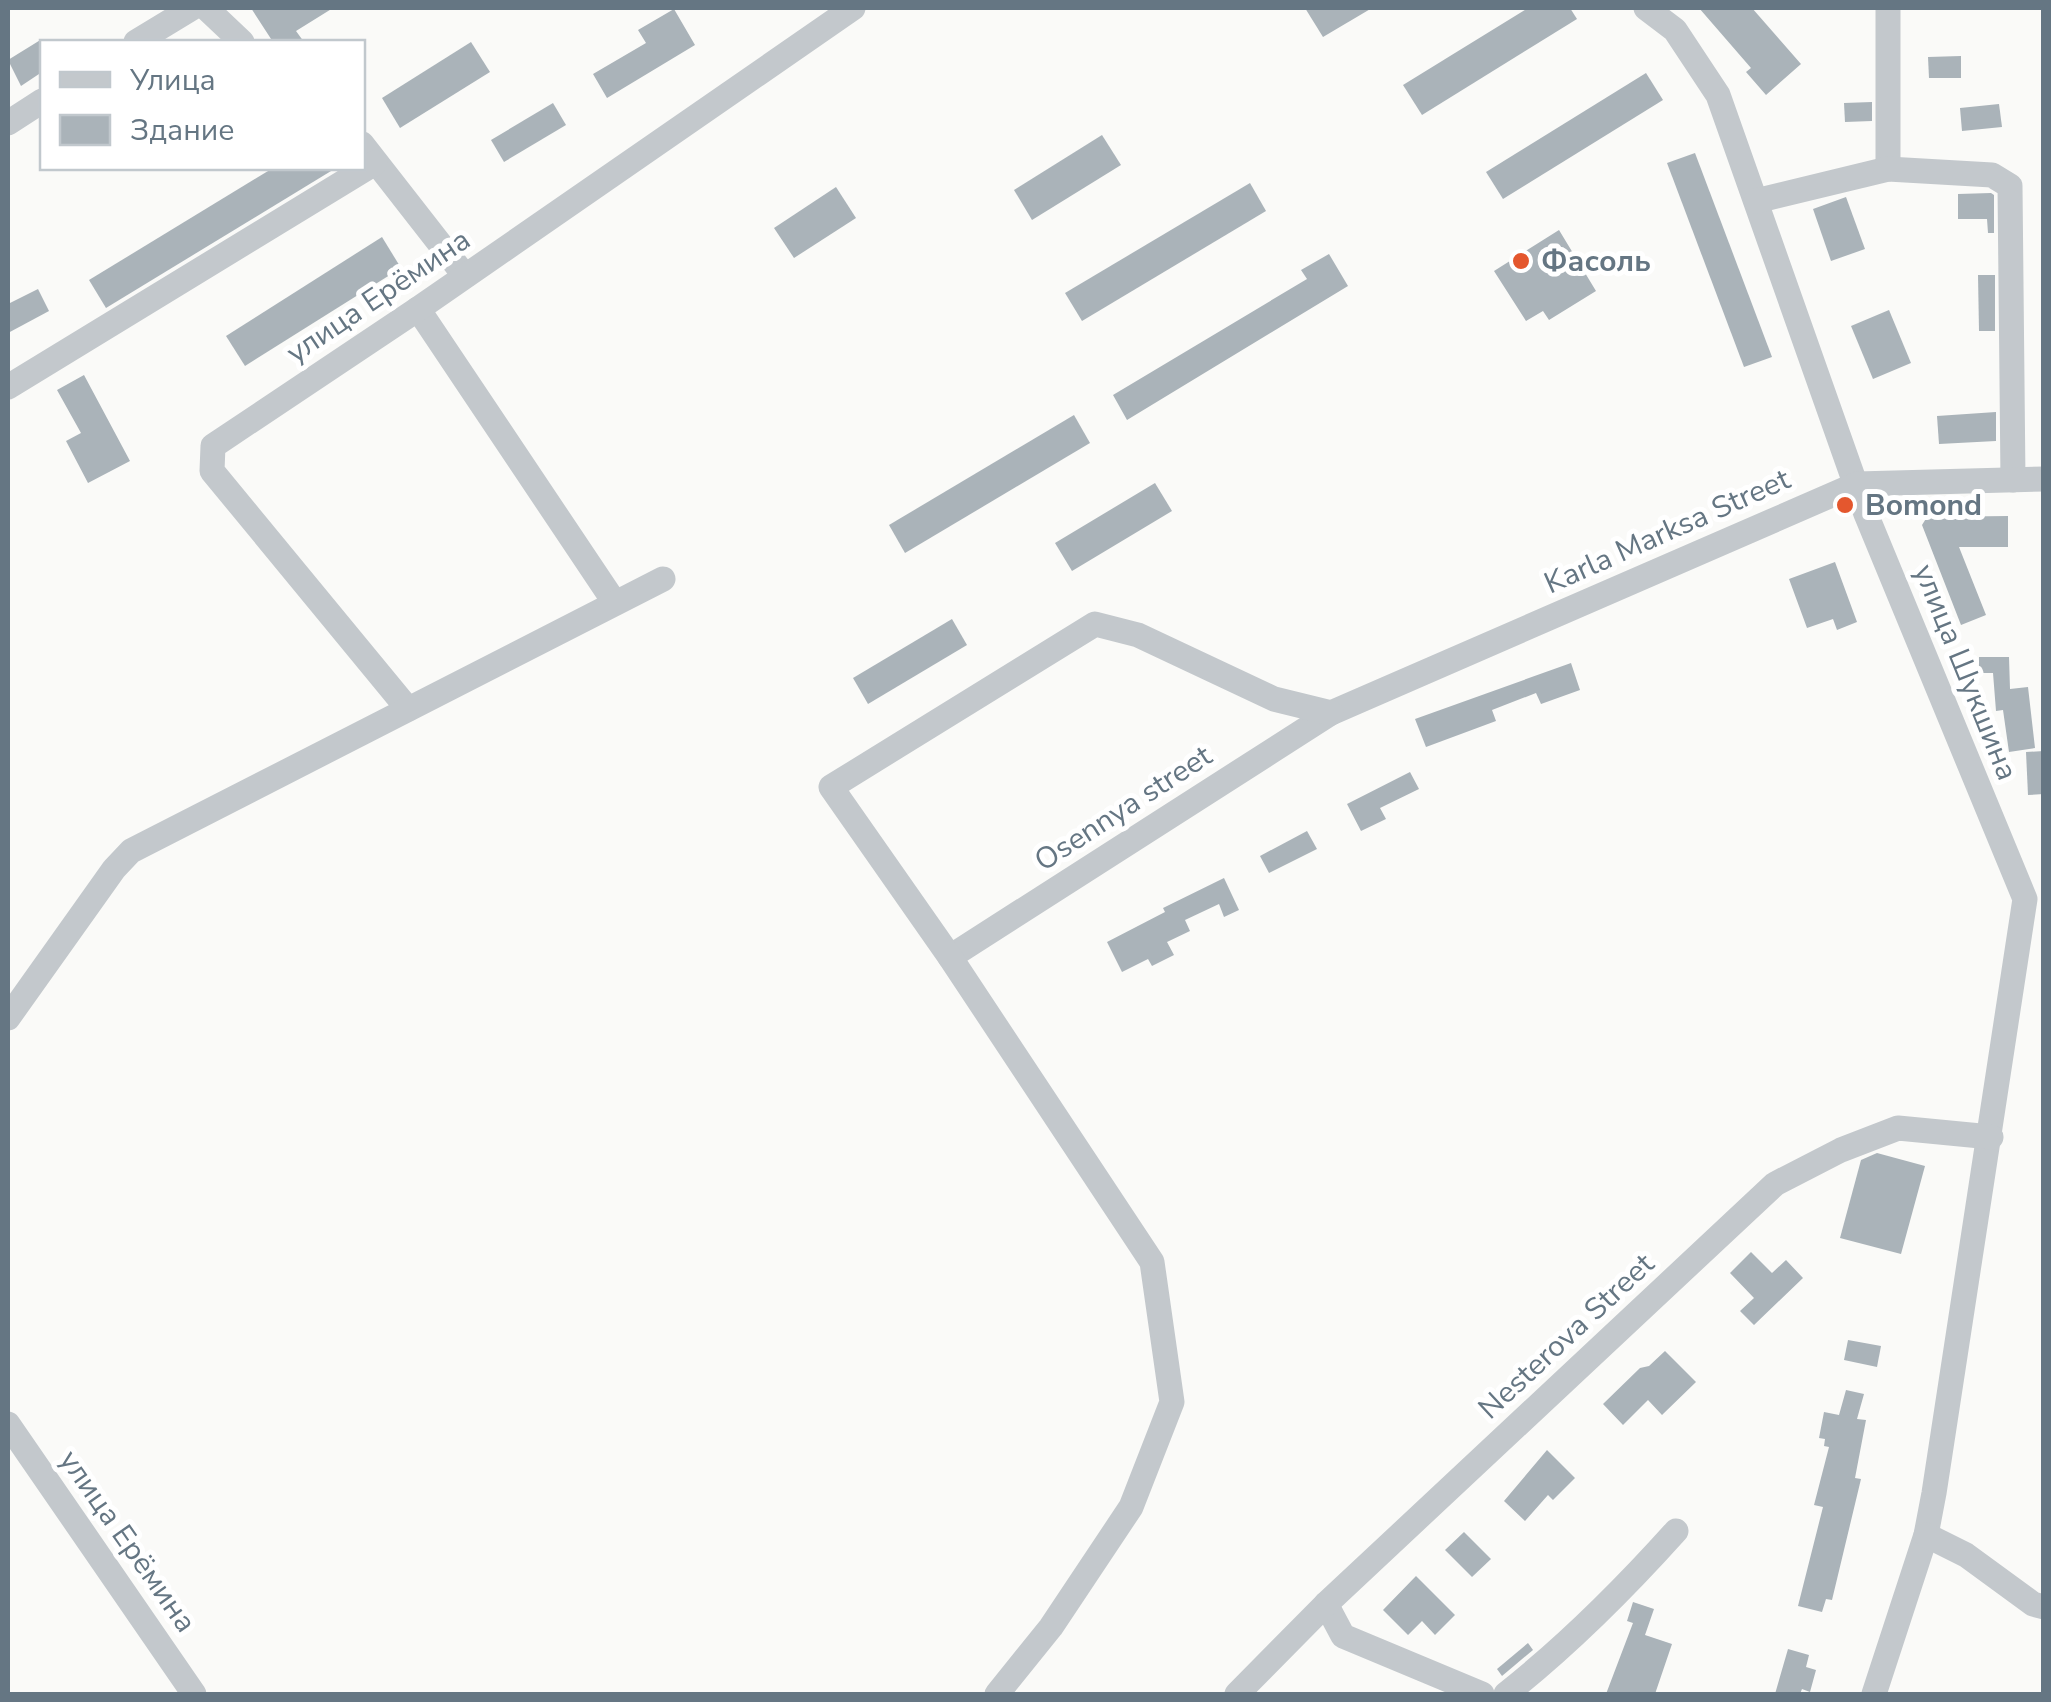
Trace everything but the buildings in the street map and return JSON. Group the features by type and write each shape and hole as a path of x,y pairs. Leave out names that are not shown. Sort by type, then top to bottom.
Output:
{"street":[{"path":"139,40 192,8"},
{"path":"206,8 240,40"},
{"name":"улица Ерёмина","path":"408,709 212,471 213,446 418,310 852,8"},
{"name":"улица Шукшина","path":"1646,8 1675,30 1718,95 1856,484 2034,899 1926,1535 1874,1694"},
{"path":"1888,8 1888,168"},
{"path":"8,123 40,102"},
{"path":"368,153 465,276"},
{"path":"1756,201 1888,168 1992,175 2010,186 2014,480"},
{"path":"8,387 342,170"},
{"path":"418,310 615,604"},
{"name":"Karla Marksa Street","path":"1332,713 1856,484 2044,479"},
{"path":"8,1018 130,851 662,579"},
{"path":"997,1694 1051,1627 1131,1507 1172,1402 1152,1262 832,787 1095,624 1138,634 1274,699 1332,713"},
{"name":"Osennya street","path":"950,957 1332,713"},
{"name":"Nesterova Street","path":"1238,1694 1326,1604 1775,1184 1841,1150 1898,1128 1991,1136"},
{"name":"улица Ерёмина","path":"8,1424 194,1694"},
{"path":"1506,1694 1628,1584 1676,1532"},
{"path":"1926,1535 1966,1555 2033,1604 2044,1607"},
{"path":"1326,1604 1343,1636 1482,1694"}],"place":[{"name":"Фасоль","path":"1521,261"},
{"name":"Bomond","path":"1845,505"}]}
